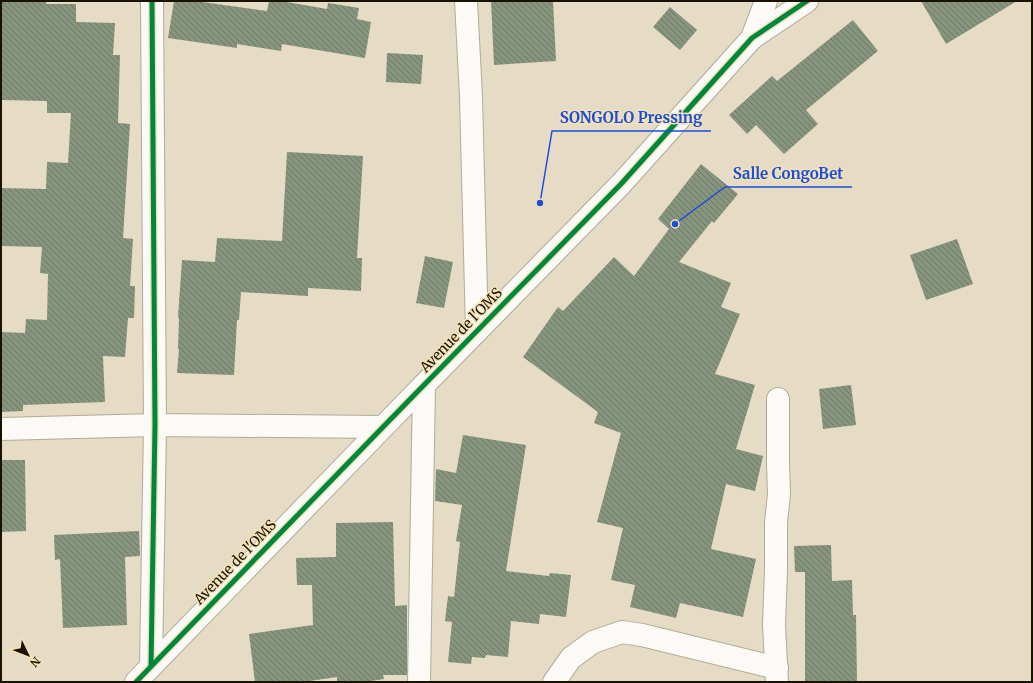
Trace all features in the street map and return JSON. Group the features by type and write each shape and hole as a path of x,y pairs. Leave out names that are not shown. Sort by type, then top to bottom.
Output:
{"street":[{"path":"151,666 155,425 152,1"},
{"path":"466,1 471,96 477,331"},
{"path":"752,38 766,1"},
{"name":"Avenue de l'OMS","path":"136,682 621,184 752,38 807,1"},
{"path":"419,682 424,385"},
{"path":"554,682 571,658 593,642 622,632 642,635 777,675 774,625 778,494 778,399"},
{"path":"1,429 155,425 383,427"}],"building":[{"path":"1,1 76,4 76,22 115,23 113,55 120,55 118,123 130,124 123,238 133,239 130,286 135,286 134,318 128,318 125,357 103,356 105,402 23,405 23,411 1,412 1,332 25,333 26,319 47,320 48,274 40,273 42,247 1,246 1,188 46,189 47,162 68,163 71,113 47,113 47,101 1,100"},
{"path":"174,1 195,1 267,11 269,1 281,1 327,9 328,3 359,8 357,19 371,22 365,58 282,44 281,51 237,44 237,48 168,38"},
{"path":"491,1 553,1 556,61 494,65"},
{"path":"921,1 1017,1 946,44"},
{"path":"670,7 697,30 680,50 653,27"},
{"path":"853,20 878,51 806,110 818,124 784,154 756,125 747,134 729,115 772,76 777,81"},
{"path":"387,53 423,55 421,84 386,82"},
{"path":"287,152 363,156 357,258 362,258 361,291 308,288 308,296 241,292 239,320 237,320 234,375 177,373 179,349 178,317 182,260 215,262 217,238 282,241"},
{"path":"701,164 738,194 714,223 712,221 679,262 731,283 721,307 740,314 715,374 755,385 736,449 763,456 755,491 726,484 711,549 756,559 743,617 680,603 676,618 630,607 635,585 611,580 623,528 597,522 621,433 594,423 598,412 523,357 558,307 563,311 614,257 634,276 669,229 658,219"},
{"path":"957,239 973,284 926,300 910,255"},
{"path":"425,256 453,262 444,308 416,303"},
{"path":"851,385 856,425 823,429 819,389"},
{"path":"463,435 526,445 506,571 549,576 550,573 571,575 566,617 540,614 539,624 511,621 508,657 486,655 485,658 472,657 471,664 448,662 452,622 445,621 448,596 454,597 460,542 456,541 462,505 435,501 436,469 456,473"},
{"path":"1,460 25,460 26,531 1,532"},
{"path":"393,522 395,606 407,605 407,675 383,675 384,679 365,682 337,682 337,677 303,682 255,682 249,634 313,625 312,585 297,585 296,558 336,557 336,523"},
{"path":"139,531 140,556 125,557 127,625 63,628 60,559 55,560 54,535"},
{"path":"831,545 832,581 852,580 853,615 856,615 857,682 805,682 805,572 795,572 794,546"}],"cycle path":[{"path":"151,666 155,425 152,1"},
{"path":"136,682 621,184 752,38 807,1"}],"place":[{"name":"SONGOLO Pressing","path":"540,203"},
{"name":"Salle CongoBet","path":"675,224"}]}
